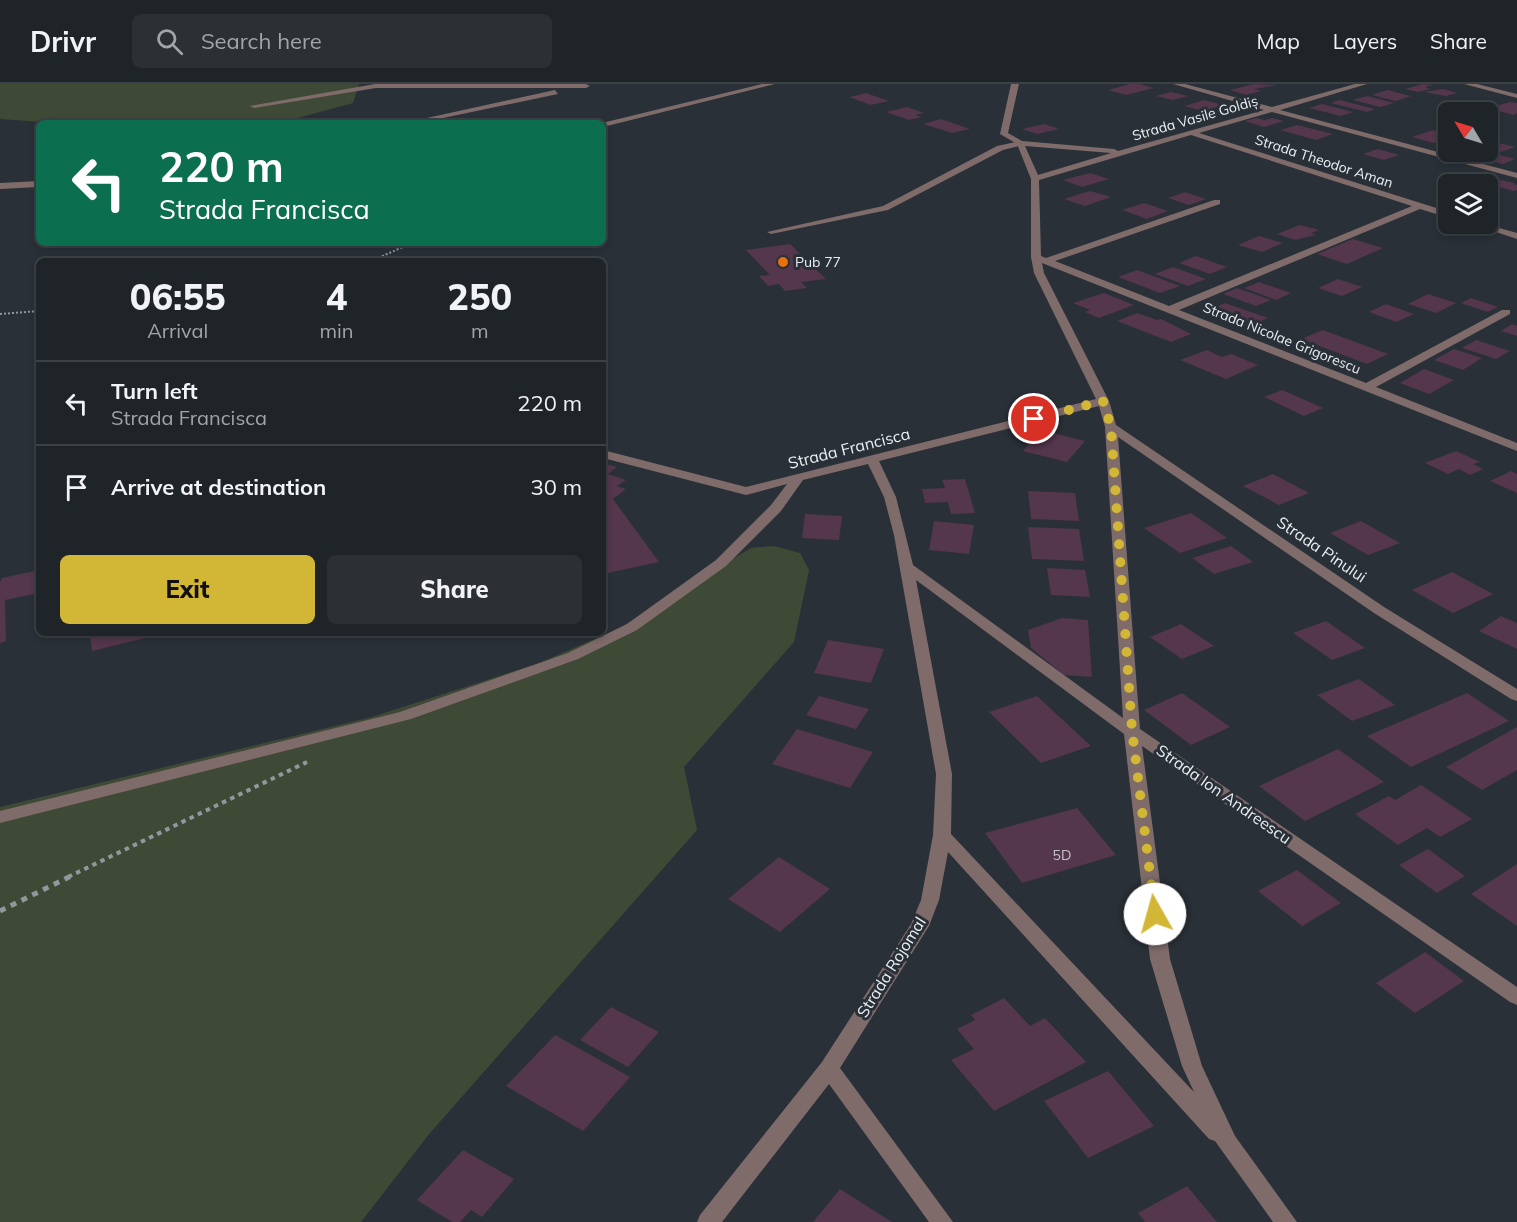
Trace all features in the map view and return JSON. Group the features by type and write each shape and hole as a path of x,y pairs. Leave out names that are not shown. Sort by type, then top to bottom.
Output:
{"street":[{"path":"606,124 771,84"},
{"path":"1015,84 1004,134 1020,143 1123,152"},
{"path":"1177,84 1517,176"},
{"name":"Strada Vasile Goldiș","path":"1035,179 1363,84"},
{"path":"1468,84 1517,96"},
{"path":"254,106 376,87 587,85"},
{"path":"422,120 587,85"},
{"name":"Strada Theodor Aman","path":"1191,133 1438,212"},
{"path":"1020,143 1035,179 1044,288 1103,401 1111,427 1132,730 1160,960 1192,1066 1227,1142"},
{"path":"0,186 36,184"},
{"path":"1041,259 1217,202"},
{"path":"1169,310 1419,206"},
{"path":"1498,230 1517,236"},
{"name":"Strada Nicolae Grigorescu","path":"1041,259 1517,447"},
{"path":"1366,388 1506,312"},
{"name":"Strada Francisca","path":"606,455 746,491 1103,401"},
{"name":"Strada Pinului","path":"1111,427 1379,609 1517,696"},
{"name":"Strada Rojomal","path":"708,1222 829,1068 920,926 930,900 942,835 944,774 936,719 896,514 872,459"},
{"path":"0,817 405,716 573,656 632,627 721,563 776,508 799,477"},
{"name":"Strada Ion Andreescu","path":"906,565 1086,699 1517,997"},
{"path":"942,835 1227,1142 1286,1222"},
{"path":"829,1068 942,1222"}],"lane":[{"path":"771,232 885,208 1000,148 1020,143"}],"path":[{"path":"378,258 404,246"},
{"path":"0,314 36,311"},
{"path":"0,911 308,762"}],"green space":[{"path":"0,84 359,84 353,103 290,120 36,122 0,119"},
{"path":"774,546 800,553 809,570 794,642 684,767 697,830 430,1133 361,1222 0,1222 0,807 372,717 539,663 606,636 751,548"}],"building":[{"path":"1130,84 1154,88 1126,95 1108,90"},
{"path":"1254,84 1277,85 1254,89 1261,91 1246,95 1230,90"},
{"path":"1422,84 1434,85 1425,87 1430,89 1418,92 1405,89"},
{"path":"1443,89 1457,93 1446,96 1424,92"},
{"path":"1387,90 1411,96 1396,101 1372,95"},
{"path":"1171,92 1188,96 1173,100 1156,96"},
{"path":"866,93 889,101 871,105 849,97"},
{"path":"1367,96 1394,103 1380,107 1353,100"},
{"path":"1204,100 1223,105 1203,111 1184,106"},
{"path":"1339,100 1375,109 1367,112 1331,103"},
{"path":"1510,102 1517,103 1517,113 1513,115 1498,111 1498,105"},
{"path":"1322,104 1353,112 1341,116 1309,108"},
{"path":"907,107 924,113 915,115 922,117 909,120 886,112"},
{"path":"1257,118 1284,121 1264,127 1245,121"},
{"path":"941,119 970,129 952,133 923,124"},
{"path":"1044,124 1059,129 1037,134 1022,129"},
{"path":"1297,125 1333,134 1316,140 1280,130"},
{"path":"1433,130 1438,131 1438,141 1433,143 1412,137"},
{"path":"1499,143 1515,147 1498,153"},
{"path":"1378,149 1399,155 1384,160 1363,154"},
{"path":"1498,156 1515,159 1503,164 1496,162 1498,162"},
{"path":"1090,173 1109,179 1082,187 1063,180"},
{"path":"1498,179 1515,183 1513,184 1517,185 1517,190 1513,191 1498,188"},
{"path":"1090,191 1111,197 1085,206 1064,199"},
{"path":"1185,192 1206,199 1189,205 1168,198"},
{"path":"1144,203 1168,211 1147,219 1122,210"},
{"path":"1300,225 1319,230 1311,233 1316,235 1295,240 1277,234"},
{"path":"1259,236 1283,243 1262,252 1238,245"},
{"path":"1353,239 1383,248 1347,264 1317,254"},
{"name":"Pub 77","path":"790,244 826,279 801,282 807,288 785,291 779,284 768,286 759,276 770,275 746,250"},
{"path":"1196,256 1227,267 1210,274 1179,263"},
{"path":"1173,267 1206,279 1188,286 1155,274"},
{"path":"1137,270 1180,286 1160,293 1118,277"},
{"path":"1338,279 1362,287 1342,296 1318,288"},
{"path":"1259,282 1291,293 1276,300 1244,288"},
{"path":"1237,288 1271,300 1256,306 1223,294"},
{"path":"1104,293 1134,305 1099,318 1085,312 1090,310 1073,303"},
{"path":"1428,294 1456,303 1436,313 1408,304"},
{"path":"1471,298 1498,307 1488,312 1461,303"},
{"path":"1225,303 1268,318 1249,327 1206,311"},
{"path":"1386,304 1414,314 1396,322 1369,312"},
{"path":"1137,313 1157,320 1161,319 1191,334 1171,342 1117,321"},
{"path":"1512,324 1517,326 1517,336 1501,331"},
{"path":"1323,330 1388,354 1367,364 1301,339"},
{"path":"1476,340 1510,351 1496,359 1462,348"},
{"path":"1454,349 1482,358 1463,370 1434,360"},
{"path":"1207,350 1222,357 1231,354 1258,365 1226,379 1180,360"},
{"path":"1424,369 1454,380 1429,394 1400,383"},
{"path":"1282,390 1323,408 1304,416 1264,397"},
{"path":"1041,430 1085,441 1067,462 1023,451"},
{"path":"1456,451 1480,462 1473,464 1483,469 1470,475 1459,469 1448,474 1425,463"},
{"path":"606,464 617,467 608,474 626,480 617,486 626,489 613,499 659,562 606,573"},
{"path":"1511,471 1517,474 1517,493 1490,481"},
{"path":"1273,474 1309,493 1279,505 1243,486"},
{"path":"965,479 975,513 951,514 948,502 925,503 922,489 945,488 942,480"},
{"path":"1028,491 1075,493 1079,521 1031,519"},
{"path":"1191,513 1227,538 1180,553 1144,528"},
{"path":"805,514 842,516 839,540 802,538"},
{"path":"934,521 974,525 969,554 929,550"},
{"path":"1361,521 1400,543 1368,555 1330,533"},
{"path":"1028,527 1079,529 1084,561 1032,559"},
{"path":"1231,546 1253,562 1214,574 1192,558"},
{"path":"1047,568 1085,570 1090,597 1051,595"},
{"path":"36,571 36,594 5,600 6,641 0,643 0,582 2,578"},
{"path":"1452,572 1493,594 1453,613 1412,590"},
{"path":"1501,616 1517,623 1517,649 1479,631"},
{"path":"1062,618 1088,620 1092,677 1064,675 1031,648 1028,630"},
{"path":"1326,621 1365,648 1332,660 1293,633"},
{"path":"1181,624 1214,646 1182,659 1150,637"},
{"path":"90,636 153,636 92,651"},
{"path":"828,640 884,649 871,683 814,673"},
{"path":"1359,679 1395,705 1352,721 1317,695"},
{"path":"1182,693 1230,727 1191,745 1144,710"},
{"path":"1467,693 1509,721 1411,767 1367,736"},
{"path":"819,696 869,709 856,729 806,715"},
{"path":"1037,696 1091,746 1041,763 989,712"},
{"path":"1517,727 1517,770 1482,790 1446,767"},
{"path":"797,729 873,752 850,788 772,764"},
{"path":"1338,749 1384,782 1305,821 1259,786"},
{"path":"1421,785 1472,819 1440,837 1427,828 1398,845 1355,814 1389,796 1395,800"},
{"path":"1077,808 1116,855 1022,883 985,833"},
{"path":"1428,849 1465,876 1437,893 1399,865"},
{"path":"779,857 830,889 780,932 728,899"},
{"path":"1517,864 1517,926 1471,894"},
{"path":"1297,870 1341,903 1302,926 1258,891"},
{"path":"1425,952 1464,981 1415,1013 1376,983"},
{"path":"1004,998 1030,1026 1045,1018 1086,1062 994,1111 951,1060 974,1049 957,1029 975,1020 971,1015"},
{"path":"611,1007 659,1032 628,1067 580,1040"},
{"path":"555,1035 630,1077 583,1131 506,1086"},
{"path":"1108,1071 1154,1126 1088,1158 1044,1101"},
{"path":"463,1150 514,1179 482,1217 471,1210 460,1222 452,1222 417,1200"},
{"path":"1187,1186 1217,1222 1145,1222 1138,1213"},
{"path":"840,1189 892,1222 813,1222"}],"place":[{"name":"Pub 77","path":"783,262"}],"route":[{"path":"1034,419 1103,401 1111,427 1132,730 1155,914"}]}
